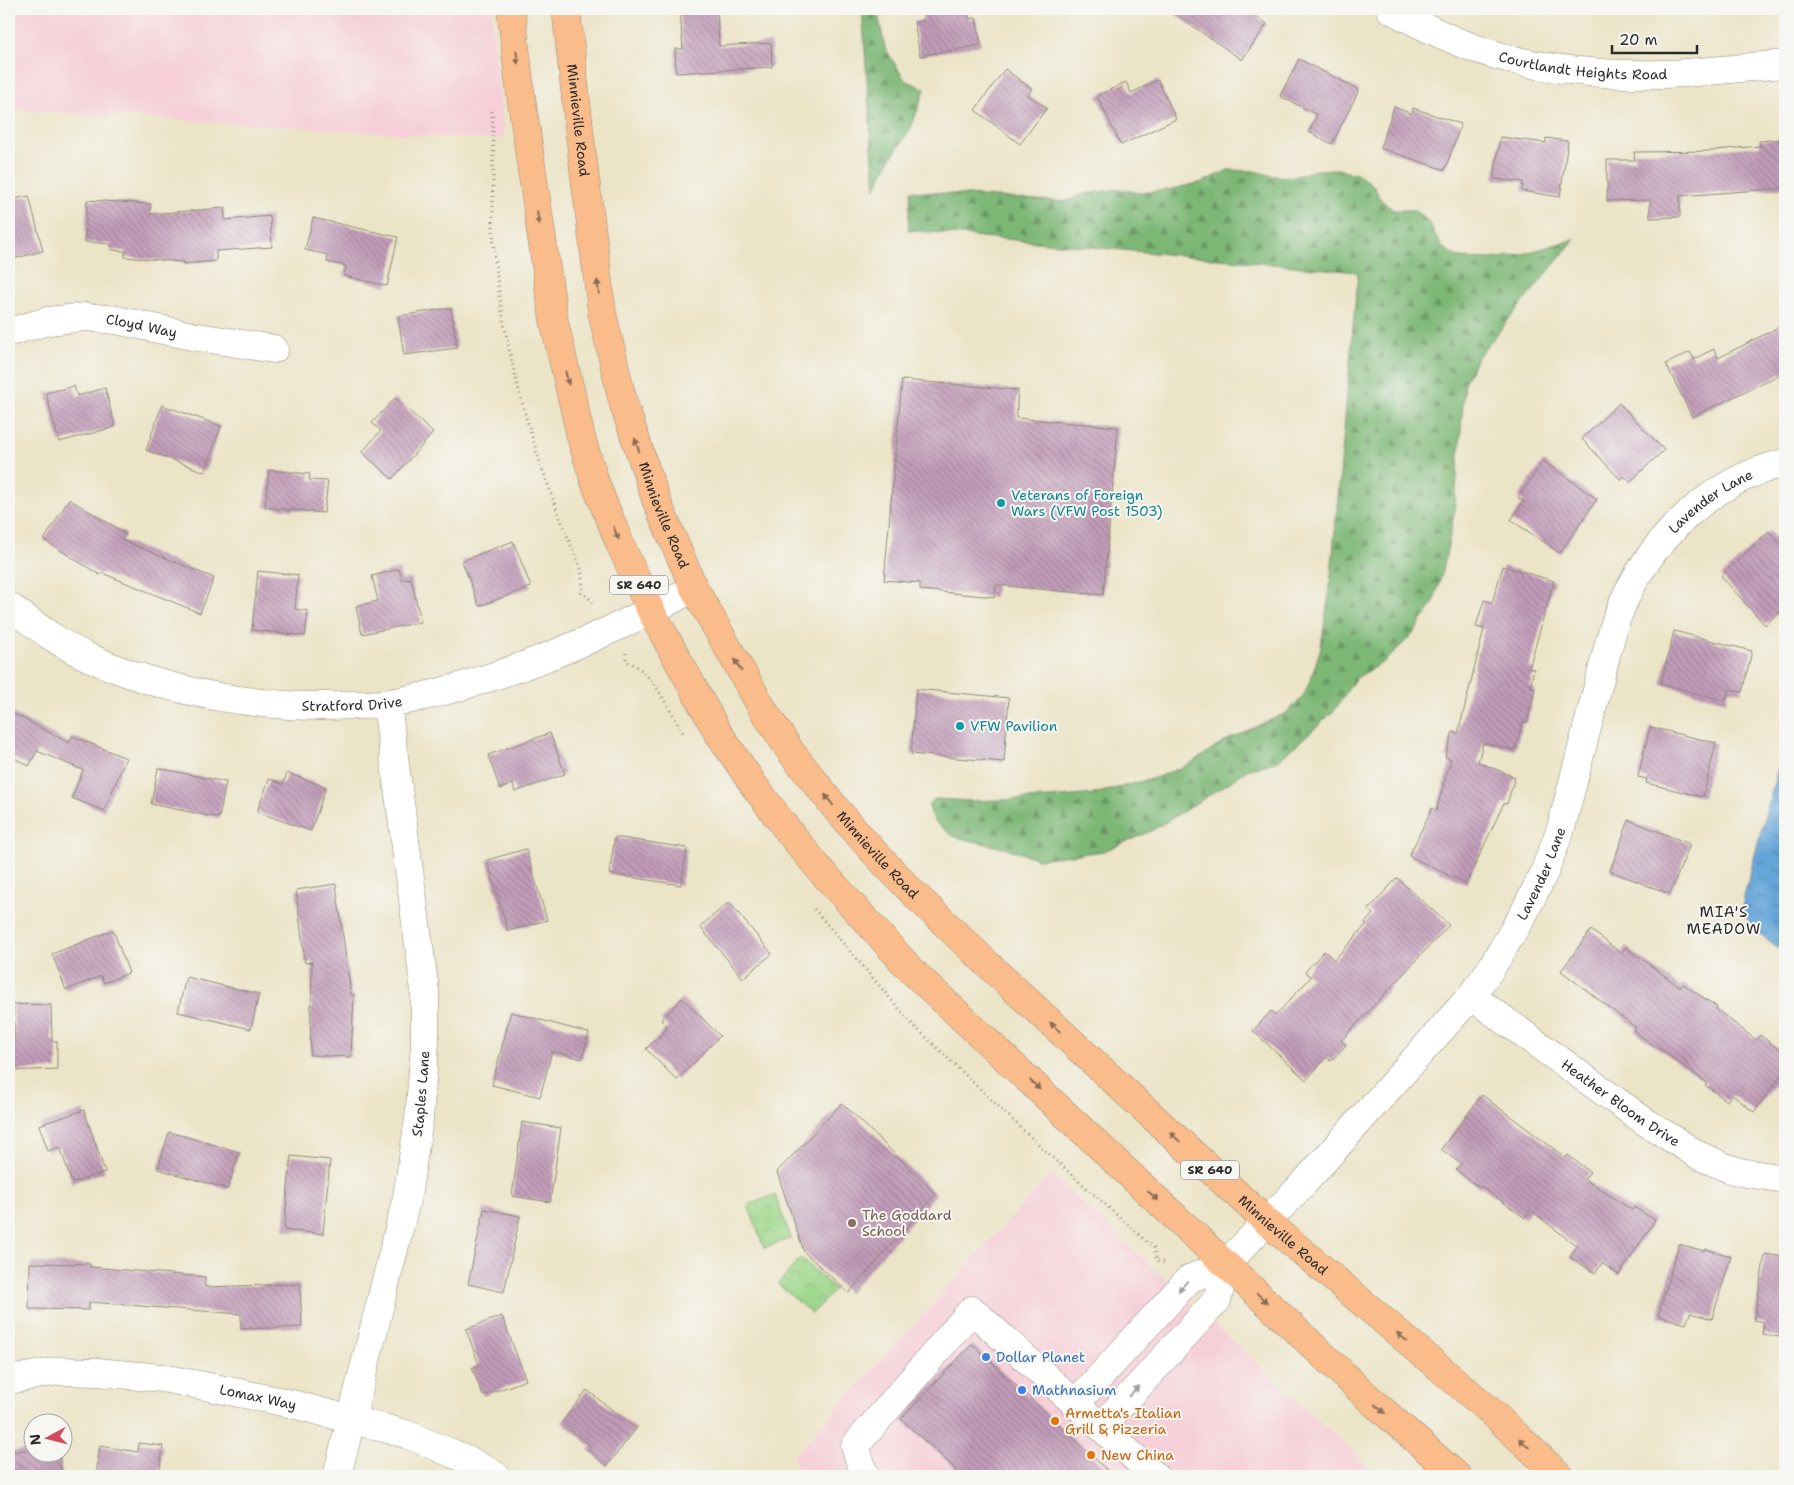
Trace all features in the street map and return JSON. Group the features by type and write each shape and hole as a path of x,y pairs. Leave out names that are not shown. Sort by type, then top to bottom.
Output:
{"main road":[{"name":"SR 640","path":"511,9 520,89 554,321 582,440 596,485 620,544 651,611 717,730 755,787 822,872 912,971 1373,1402 1458,1476"},
{"name":"Minnieville Road","path":"566,9 602,312 622,402 656,500 694,588 764,711 791,752 872,850 912,892 998,974 1266,1221 1488,1409 1560,1476"}],"street":[{"name":"Courtlandt Heights Road","path":"1390,9 1460,43 1511,58 1562,69 1607,73 1664,74 1785,64"},
{"name":"Cloyd Way","path":"9,332 48,321 86,317 101,318 274,350"},
{"name":"Lavender Lane","path":"1226,1264 1305,1182 1376,1104 1471,996 1490,970 1524,913 1544,872 1561,828 1618,616 1628,592 1660,545 1694,509 1712,494 1754,472 1785,463"},
{"name":"Stratford Drive","path":"9,606 44,632 87,657 139,677 187,690 248,701 316,707 387,704 450,691 520,668 579,645 651,611 694,588"},
{"name":"Staples Lane","path":"338,1476 407,1197 420,1119 425,1044 424,982 387,704"},
{"name":"Heather Bloom Drive","path":"1471,996 1644,1121 1698,1154 1740,1172 1785,1179"},
{"path":"1076,1404 1189,1279 1226,1264"},
{"path":"1101,1427 1217,1300 1226,1264"},
{"path":"865,1476 855,1446 972,1310 1155,1476"},
{"name":"Lomax Way","path":"9,1380 58,1371 97,1372 162,1378 292,1404 406,1434 468,1460 496,1476"}],"path":[{"path":"492,108 494,248 510,350 538,455 581,569 581,593 588,597"}],"shaded area":[{"path":"9,9 491,9 504,138 483,139 9,109"},
{"path":"1051,1174 1379,1476 800,1476 793,1457"}],"green space":[{"path":"862,9 879,9 879,19 885,48 905,80 925,89 911,128 891,158 875,189"},
{"path":"1337,169 1360,175 1374,186 1380,199 1393,210 1414,210 1427,220 1442,247 1459,258 1492,259 1523,254 1575,239 1477,358 1465,381 1454,514 1443,570 1433,604 1413,634 1385,661 1355,679 1334,711 1276,762 1247,770 1151,831 1104,851 1038,859 1012,850 955,837 935,822 928,805 935,799 973,801 1094,794 1155,778 1188,765 1229,739 1286,713 1303,697 1321,647 1330,587 1358,272 908,230 911,191 1065,202 1083,194 1120,189 1140,193 1173,189 1203,182 1228,170 1254,171 1273,176 1293,177 1316,170"},
{"path":"775,1195 791,1238 764,1248 748,1205"},
{"path":"801,1258 835,1289 812,1314 778,1284"}],"water":[{"path":"1785,745 1785,953 1755,930 1743,912 1744,896"}],"building":[{"path":"680,9 717,9 719,46 771,43 772,67 676,73 675,49 683,49"},
{"path":"922,9 967,9 969,19 976,18 981,45 920,56 914,22 924,20"},
{"path":"1168,9 1245,9 1267,24 1242,60"},
{"path":"1299,59 1359,90 1332,144 1309,132 1317,115 1280,96"},
{"path":"1005,69 1032,89 1028,95 1047,108 1020,144 975,110"},
{"path":"1158,80 1176,119 1121,145 1097,96 1126,82 1131,93"},
{"path":"1394,107 1412,114 1413,108 1461,124 1445,170 1380,148"},
{"path":"1500,137 1546,143 1546,138 1568,141 1560,197 1522,191 1523,182 1494,179"},
{"path":"1785,139 1785,188 1680,196 1680,217 1650,218 1650,200 1607,201 1607,160 1635,160 1634,152 1715,151 1760,146 1759,141"},
{"path":"29,196 43,251 9,260 9,200"},
{"path":"87,200 151,204 150,214 224,208 225,220 270,216 272,247 216,251 216,261 183,264 183,262 125,257 125,251 111,250 111,244 85,242"},
{"path":"313,218 398,237 387,286 344,276 346,266 327,262 328,255 305,250"},
{"path":"451,308 457,348 404,355 398,316"},
{"path":"1785,324 1785,372 1692,417 1666,364 1690,352 1694,359 1714,349 1718,358"},
{"name":"Veterans of Foreign Wars (VFW Post 1503)","path":"902,380 1018,390 1016,418 1118,427 1103,595 996,585 995,597 920,590 920,583 884,580"},
{"path":"74,386 77,396 105,388 115,427 59,442 46,393"},
{"path":"395,398 433,433 392,479 362,452 381,431 372,423"},
{"path":"1619,403 1664,450 1630,482 1624,476 1621,480 1582,439"},
{"path":"162,405 221,426 205,472 146,450"},
{"path":"1543,461 1597,499 1560,553 1511,520 1524,501 1518,498"},
{"path":"269,470 310,474 309,480 328,481 324,513 265,507"},
{"path":"69,499 126,534 122,540 214,578 200,613 102,573 100,575 44,540"},
{"path":"1769,531 1785,550 1785,607 1765,625 1721,576"},
{"path":"513,541 531,587 479,606 462,561"},
{"path":"1503,566 1554,581 1529,668 1534,669 1530,687 1535,688 1527,723 1523,722 1515,750 1483,743 1478,762 1515,777 1507,804 1504,803 1466,884 1409,856 1432,808 1436,811 1451,759 1445,757 1453,732 1458,734 1484,629 1476,627 1484,600 1492,603"},
{"path":"399,569 402,580 411,578 421,622 362,634 356,606 378,601 372,576"},
{"path":"258,571 298,575 295,609 308,611 305,636 252,630"},
{"path":"1674,631 1752,651 1742,692 1729,689 1726,701 1661,684"},
{"name":"VFW Pavilion","path":"916,689 1009,698 1004,762 911,754"},
{"path":"9,711 69,743 72,736 126,758 104,811 72,798 83,770 37,751 29,766 9,755"},
{"path":"1650,727 1716,743 1703,797 1646,783 1647,779 1638,777"},
{"path":"550,733 565,774 515,792 513,784 500,789 488,755"},
{"path":"158,768 226,782 219,818 151,804"},
{"path":"287,773 326,787 311,831 257,812 269,779 283,784"},
{"path":"1629,820 1690,844 1670,894 1610,871"},
{"path":"615,837 687,848 681,885 609,874"},
{"path":"526,849 547,920 508,931 487,860"},
{"path":"1397,878 1449,925 1341,1041 1346,1045 1331,1061 1327,1057 1306,1080 1253,1031 1271,1011 1276,1015 1311,977 1305,972 1324,951 1334,960 1366,925 1365,923 1373,914 1368,910"},
{"path":"336,884 351,995 354,995 351,1057 310,1055 312,962 305,963 296,890"},
{"path":"729,902 772,954 743,978 700,927"},
{"path":"113,930 129,973 104,983 101,976 66,990 52,954"},
{"path":"1591,930 1621,953 1626,947 1680,987 1683,984 1717,1007 1716,1009 1756,1040 1760,1035 1785,1054 1785,1070 1754,1112 1732,1095 1727,1101 1705,1085 1707,1083 1634,1031 1636,1028 1561,971"},
{"path":"186,977 259,994 251,1029 178,1012"},
{"path":"682,998 720,1036 677,1080 646,1049 668,1027 661,1020"},
{"path":"13,1004 51,1005 52,1041 57,1041 57,1069 9,1071 9,1046 15,1045"},
{"path":"511,1012 589,1033 582,1059 552,1051 540,1097 492,1085"},
{"path":"1482,1095 1566,1158 1568,1155 1590,1172 1584,1179 1632,1210 1634,1207 1655,1220 1619,1275 1602,1263 1595,1273 1570,1257 1577,1246 1530,1210 1525,1218 1456,1170 1461,1164 1441,1149"},
{"name":"The Goddard School","path":"842,1103 936,1194 849,1293 804,1252 777,1172"},
{"path":"84,1110 105,1172 72,1183 60,1147 48,1151 39,1125"},
{"path":"522,1122 561,1128 550,1202 512,1196"},
{"path":"169,1132 239,1152 228,1189 158,1169"},
{"path":"291,1156 330,1160 323,1234 284,1230"},
{"path":"484,1209 520,1216 504,1292 468,1284"},
{"path":"1679,1244 1731,1256 1712,1319 1690,1313 1686,1324 1658,1316"},
{"path":"1765,1254 1785,1257 1785,1338 1762,1334 1764,1322 1754,1320"},
{"path":"30,1263 90,1264 90,1267 205,1277 205,1287 300,1284 302,1327 241,1329 241,1314 89,1302 89,1310 29,1309"},
{"path":"502,1316 526,1380 483,1396 472,1368 479,1365 466,1329"},
{"path":"972,1344 1113,1476 963,1476 901,1419"},
{"path":"587,1390 636,1429 607,1466 588,1450 591,1446 562,1422"},
{"path":"139,1443 163,1446 159,1476 96,1476 100,1446 138,1452"},
{"path":"22,1450 22,1462 60,1462 62,1476 9,1476 9,1452"}],"place":[{"name":"Veterans of Foreign Wars (VFW Post 1503)","path":"1001,503"},
{"name":"VFW Pavilion","path":"960,726"},
{"name":"The Goddard School","path":"852,1223"},
{"name":"Dollar Planet","path":"986,1357"},
{"name":"Mathnasium","path":"1022,1390"},
{"name":"Armetta's Italian Grill & Pizzeria","path":"1055,1421"},
{"name":"New China","path":"1091,1455"}],"district":[{"name":"MIA'S MEADOW","path":"1724,920"}]}
